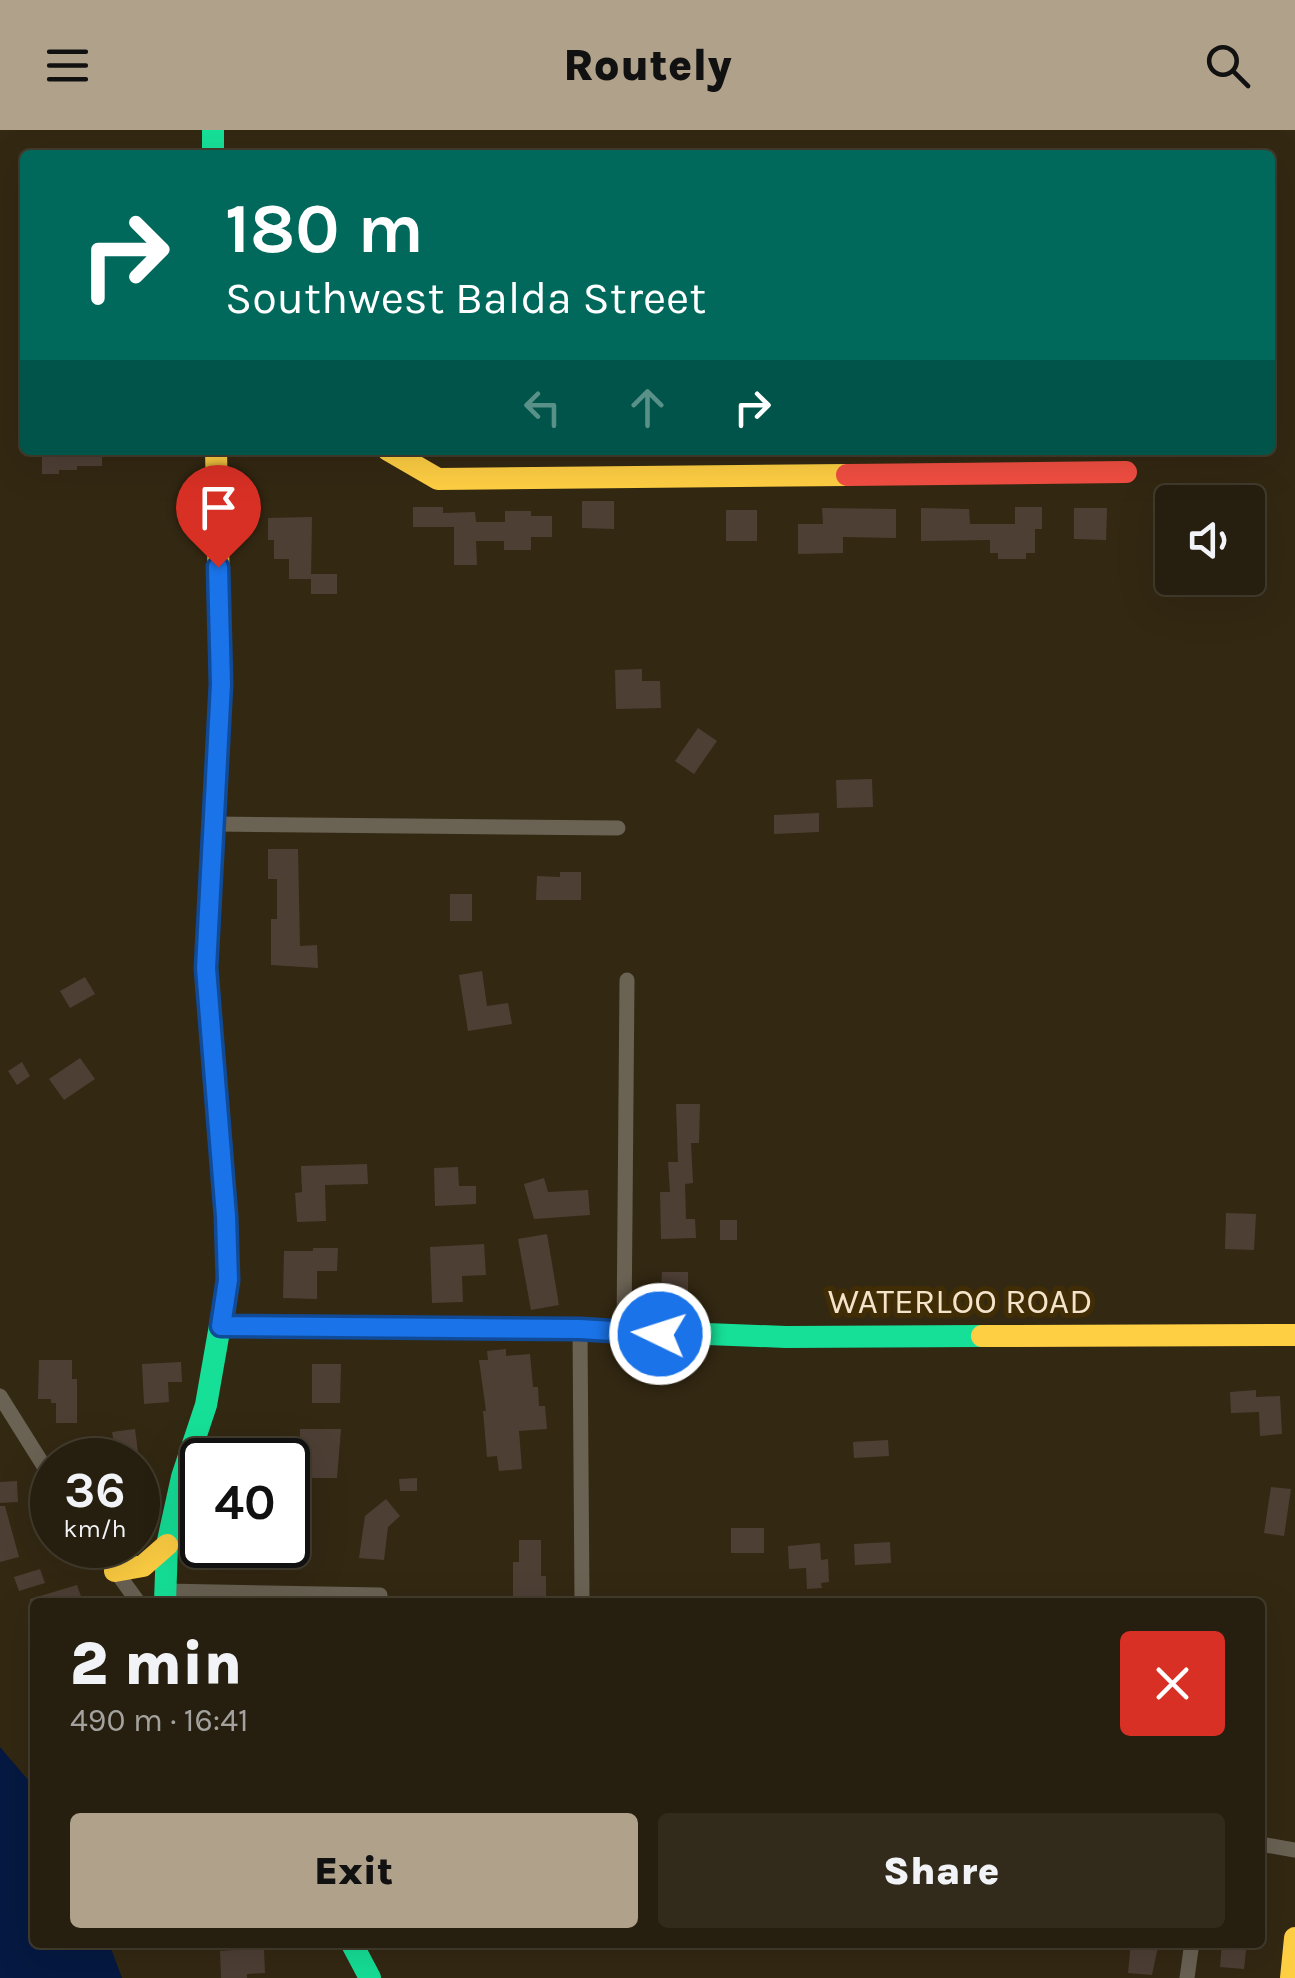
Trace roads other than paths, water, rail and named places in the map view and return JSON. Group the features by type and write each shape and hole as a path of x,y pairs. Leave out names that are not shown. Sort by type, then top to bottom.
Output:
{"street":[{"path":"216,455 221,684 206,968 228,1280 206,1404 182,1477 167,1546 165,1597 380,1595"},
{"path":"397,455 438,479 1126,472"},
{"path":"215,824 618,828"},
{"path":"624,1332 627,980"},
{"name":"WATERLOO ROAD","path":"221,1326 580,1329 786,1337 1295,1335"},
{"path":"580,1329 582,1598"},
{"path":"0,1396 30,1444"},
{"path":"115,1571 143,1566 167,1546"},
{"path":"113,1568 135,1598"},
{"path":"1265,1845 1295,1850"},
{"path":"1291,1978 1295,1938"},
{"path":"354,1948 370,1978"},
{"path":"1187,1978 1191,1948"}],"water":[{"path":"0,1747 30,1782 30,1948 111,1948 122,1978 0,1978"}]}
